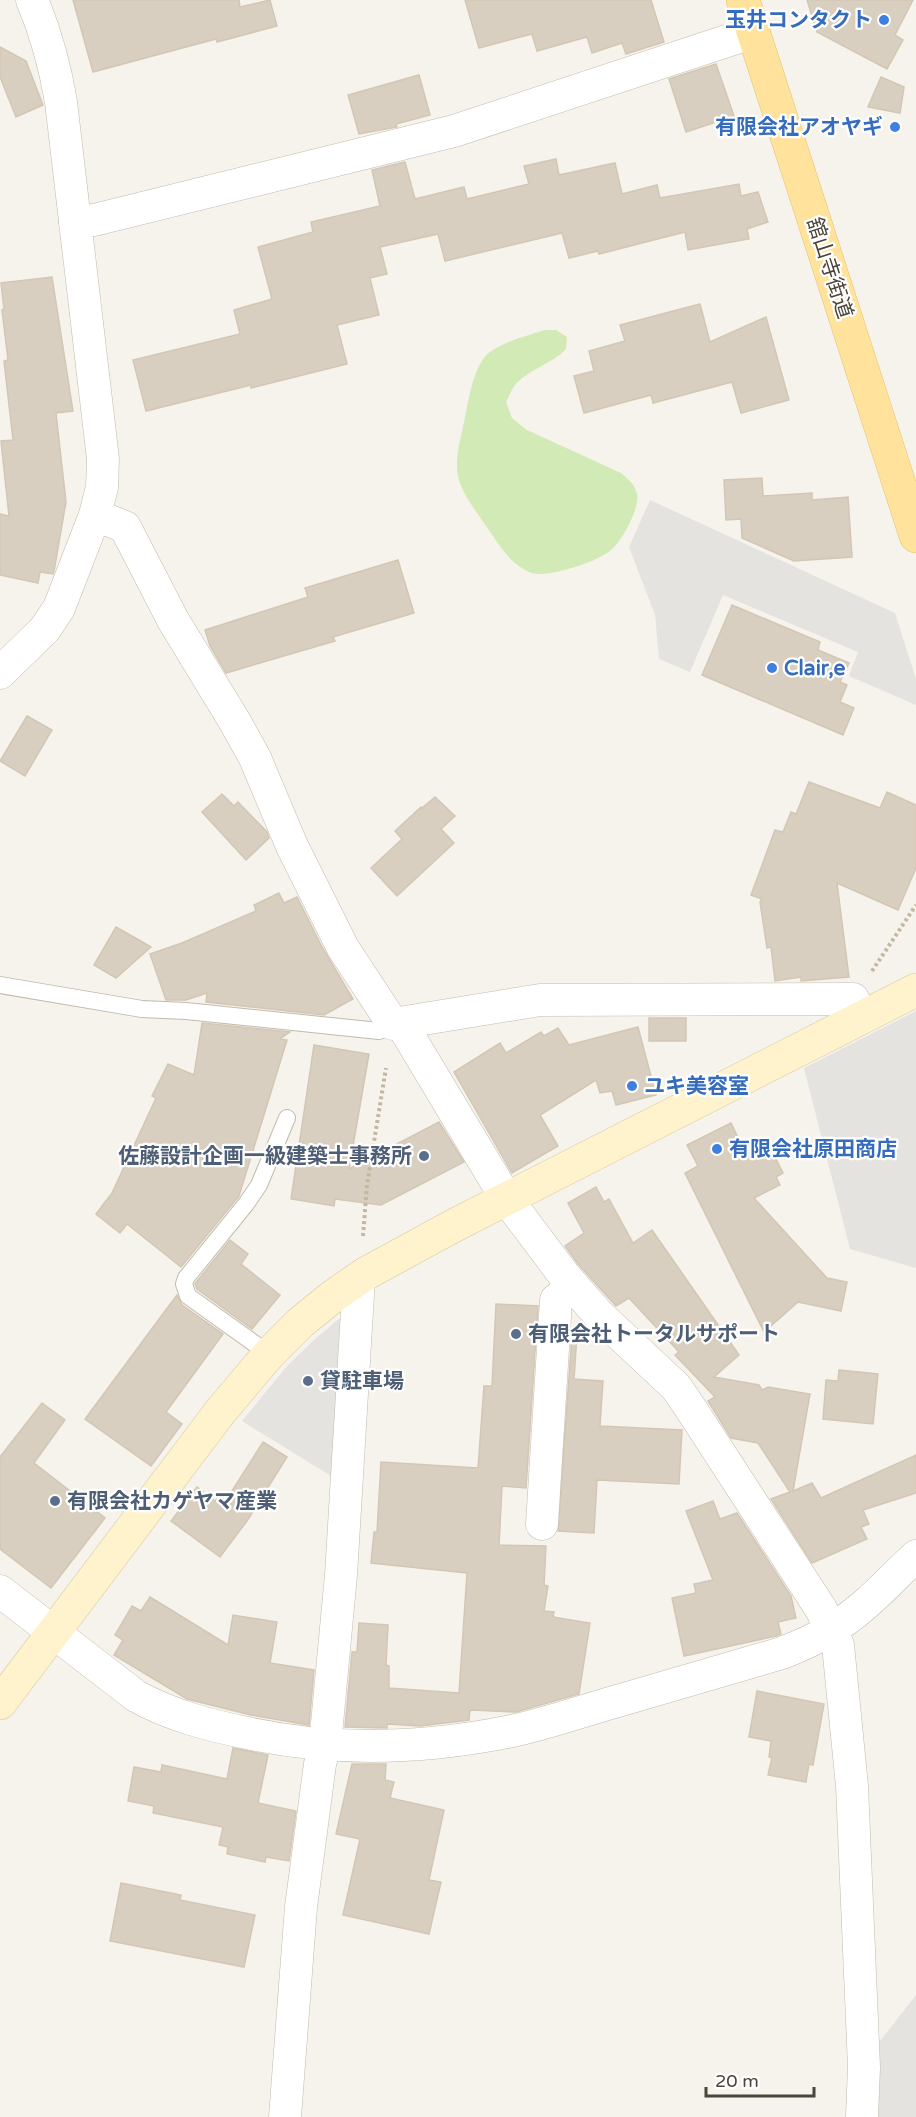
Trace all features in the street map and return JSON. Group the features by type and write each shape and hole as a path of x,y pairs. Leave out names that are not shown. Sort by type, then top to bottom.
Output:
{"main road":[{"name":"舘山寺街道","path":"743,0 916,536"}],"street":[{"path":"0,673 53,619 95,516 102,487 103,459 61,102 55,65 32,0"},
{"path":"75,222 454,131 754,32"},
{"path":"95,516 125,527 172,620 255,758 292,846 343,948 397,1023 506,1198 573,1286 599,1315 676,1387 821,1609 838,1645 852,1786 864,2067 862,2117"},
{"path":"0,1703 220,1413 269,1354 300,1323 332,1297 400,1254 858,1008 916,990"},
{"path":"397,1023 507,1004 551,999 858,1008"},
{"path":"285,2117 301,1907 320,1764 325,1745 341,1575 359,1278"},
{"path":"542,1524 556,1300 573,1286"},
{"path":"0,1591 136,1696 155,1707 223,1728 271,1739 325,1745 418,1746 466,1740 514,1730 782,1653 810,1642 859,1610 916,1556"}],"lane":[{"path":"0,985 142,1009 186,1011 379,1031 397,1023"},
{"path":"269,1354 188,1296 184,1284 186,1278 252,1195 269,1164 287,1118"}],"path":[{"path":"858,1008 916,905"},
{"path":"359,1278 367,1185 397,1023"}],"green space":[{"path":"545,330 556,330 567,337 566,349 515,385 506,402 512,418 527,430 621,473 635,487 637,500 629,524 611,550 597,559 577,566 539,574 516,564 501,548 462,488 458,478 457,457 472,386 484,358 502,345"}],"shaded area":[{"path":"650,500 895,613 916,679 916,705 849,676 858,652 723,595 690,672 659,659 655,615 629,547"},
{"path":"916,1011 916,1268 850,1249 804,1068"},
{"name":"貸駐車場","path":"346,1313 336,1479 242,1421 287,1366"},
{"path":"916,1995 916,2117 876,2117 877,2045"}],"building":[{"path":"73,0 239,0 240,7 270,0 277,26 217,42 216,39 93,72"},
{"path":"465,0 651,0 664,42 626,54 622,43 592,53 587,37 537,51 532,34 479,48"},
{"path":"807,0 913,0 895,35 903,40 887,69 817,32"},
{"path":"0,47 26,61 43,105 16,117 0,77"},
{"path":"716,64 734,116 686,132 669,79"},
{"path":"419,75 430,115 396,124 397,127 359,134 348,95"},
{"path":"881,77 904,87 900,113 868,107"},
{"path":"556,159 559,175 615,163 622,194 657,185 660,198 739,184 741,196 758,192 768,222 747,229 749,239 688,250 685,232 599,254 598,251 569,258 562,233 445,261 438,234 380,247 387,274 370,278 379,315 337,325 347,364 146,411 133,360 240,334 234,310 272,299 258,247 313,232 311,222 380,206 372,170 405,162 415,199 464,187 467,199 529,184 524,166"},
{"path":"52,277 73,411 56,413 66,502 53,574 40,572 38,583 0,575 0,514 9,516 1,441 13,440 4,361 8,360 1,283"},
{"path":"700,304 710,342 766,317 789,400 741,413 732,382 653,403 651,395 584,413 574,376 594,371 589,351 625,341 620,325"},
{"path":"762,478 763,496 812,493 812,500 848,497 852,557 794,561 742,538 741,519 726,520 724,480"},
{"path":"398,560 414,613 333,637 335,641 226,673 210,646 205,630 308,597 305,588"},
{"name":"Clair,e","path":"732,605 820,642 818,650 849,663 840,682 847,685 840,702 854,708 843,735 702,675"},
{"path":"27,716 52,730 25,776 0,761"},
{"path":"809,782 880,808 887,792 916,805 916,868 898,910 837,883 849,977 801,981 801,977 775,981 771,947 767,948 760,902 762,899 751,895 775,830 783,832 791,812 796,814"},
{"path":"222,794 234,806 238,802 267,832 269,838 246,860 202,812"},
{"path":"435,797 455,816 441,829 454,843 397,896 371,868 402,839 395,831"},
{"path":"279,893 284,903 297,897 322,947 353,999 324,1015 206,1002 207,993 186,1000 166,1000 150,954 182,943 256,911 254,905"},
{"path":"116,927 151,947 116,978 94,965"},
{"path":"649,1018 686,1018 686,1041 649,1041"},
{"path":"202,1023 290,1032 280,1039 287,1040 239,1196 181,1267 127,1224 120,1233 96,1214 112,1193 156,1098 152,1096 168,1064 194,1075"},
{"path":"638,1027 656,1095 616,1105 612,1091 600,1093 596,1080 540,1115 558,1146 512,1173 454,1072 500,1043 506,1053 541,1032 544,1036 558,1028 569,1045"},
{"path":"314,1045 369,1054 349,1169 439,1122 464,1162 381,1205 335,1199 334,1206 291,1199"},
{"path":"731,1123 746,1154 768,1143 783,1173 776,1177 780,1185 754,1198 827,1278 847,1282 841,1311 798,1302 764,1332 685,1173 698,1166 687,1145"},
{"path":"596,1187 604,1202 609,1199 633,1243 652,1230 739,1355 714,1377 759,1385 762,1390 768,1387 810,1394 793,1491 812,1483 821,1498 916,1455 916,1493 863,1510 869,1524 861,1527 867,1539 812,1563 771,1499 790,1492 758,1443 731,1438 708,1401 715,1397 675,1355 679,1352 629,1298 616,1306 578,1264 565,1246 584,1233 568,1203"},
{"path":"230,1240 248,1254 241,1264 280,1295 252,1329 197,1289 195,1284"},
{"path":"177,1295 182,1305 223,1334 166,1412 182,1424 151,1466 85,1419"},
{"path":"496,1304 538,1306 526,1488 502,1486 499,1545 546,1546 544,1585 548,1586 544,1611 554,1612 553,1617 590,1623 579,1694 516,1712 470,1710 469,1720 420,1726 387,1724 387,1728 345,1727 352,1652 357,1652 359,1623 388,1625 386,1665 389,1666 389,1688 459,1693 467,1573 371,1563 374,1532 377,1532 381,1462 478,1468 484,1386 492,1386"},
{"path":"572,1335 577,1335 574,1379 603,1381 600,1426 682,1430 679,1484 597,1480 594,1533 558,1531"},
{"path":"839,1370 878,1374 873,1424 823,1419 826,1380 838,1381"},
{"path":"42,1403 65,1420 34,1463 105,1518 51,1588 0,1549 0,1457"},
{"path":"263,1442 287,1457 247,1521 220,1557 171,1521 197,1487 215,1501 218,1497 225,1502"},
{"path":"713,1501 720,1519 737,1513 791,1596 796,1618 778,1622 781,1634 776,1636 684,1656 672,1598 696,1593 694,1584 713,1580 686,1511"},
{"path":"150,1597 228,1645 233,1615 277,1622 270,1663 314,1670 309,1725 251,1715 187,1699 114,1655 123,1640 115,1635 132,1606 141,1611"},
{"path":"757,1691 824,1704 813,1765 809,1764 806,1782 768,1775 772,1758 769,1757 771,1741 749,1737"},
{"path":"233,1748 268,1755 258,1803 296,1811 289,1861 266,1857 265,1862 227,1854 228,1847 219,1845 223,1827 153,1813 154,1806 128,1801 134,1767 161,1772 162,1765 227,1779"},
{"path":"352,1764 386,1764 385,1780 394,1782 390,1798 444,1810 429,1880 441,1882 429,1934 343,1915 360,1839 336,1834"},
{"path":"121,1883 181,1895 180,1900 255,1915 244,1967 110,1941"}],"place":[{"name":"玉井コンタクト","path":"884,20"},
{"name":"有限会社アオヤギ","path":"895,127"},
{"name":"Clair,e","path":"772,668"},
{"name":"ユキ美容室","path":"632,1086"},
{"name":"有限会社原田商店","path":"717,1149"},
{"name":"佐藤設計企画一級建築士事務所","path":"424,1156"},
{"name":"有限会社トータルサポート","path":"516,1334"},
{"name":"貸駐車場","path":"308,1381"},
{"name":"有限会社カゲヤマ産業","path":"55,1501"}]}
